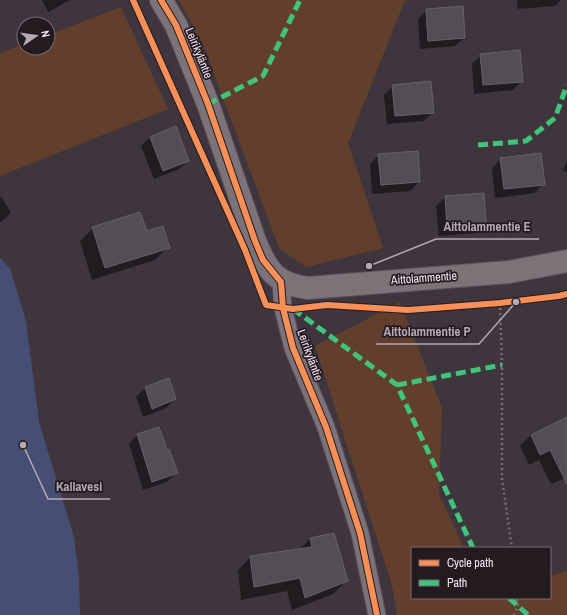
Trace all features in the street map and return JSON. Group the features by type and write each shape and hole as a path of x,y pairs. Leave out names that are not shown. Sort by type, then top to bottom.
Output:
{"street":[{"name":"Leirikyläntie","path":"161,0 176,25 208,104 255,241 263,260 281,282 283,308 293,348 326,427 360,533 377,615"},
{"name":"Aittolammentie","path":"281,282 308,288 509,272 567,261"}],"path":[{"path":"492,304 503,303 502,479 512,547"},
{"path":"514,615 518,606 517,599"}],"shaded area":[{"path":"179,0 405,0 348,143 383,248 306,267 279,248 203,45"},
{"path":"121,7 168,109 0,176 0,53 16,47 16,56 56,56 56,32"},
{"path":"400,302 442,408 439,494 464,547 411,547 411,599 551,599 551,576 567,571 567,615 397,615 392,585 315,346"}],"water":[{"path":"0,258 10,268 26,321 39,422 74,537 79,576 80,615 0,615"}],"building":[{"path":"463,6 465,38 428,41 426,9"},
{"path":"520,50 523,82 483,85 480,54"},
{"path":"431,81 434,113 395,116 392,85"},
{"path":"176,126 189,161 163,171 150,137"},
{"path":"418,151 420,182 381,185 378,154"},
{"path":"541,153 545,185 504,189 500,158"},
{"path":"484,193 486,224 447,228 445,196"},
{"path":"140,212 147,231 163,226 170,248 105,268 92,227"},
{"path":"169,378 176,399 152,409 145,387"},
{"path":"567,417 567,484 550,450 540,455 531,435"},
{"path":"159,427 167,450 169,449 178,473 152,482 137,434"},
{"path":"334,533 348,581 305,598 300,578 254,587 250,556 312,547 310,538"}],"marked path":[{"path":"208,104 263,76 300,0"},
{"path":"478,145 526,141 555,118 567,85"},
{"path":"293,309 397,385 473,547"},
{"path":"397,385 502,365"},
{"path":"510,599 528,615"}],"cycle path":[{"path":"133,0 245,250 266,305 293,309 327,305 408,310 500,303 567,294"},
{"path":"161,0 176,25 208,104 255,241 263,260 281,282 283,308 293,348 326,427 360,533 377,615"}],"place":[{"name":"Aittolammentie E","path":"369,266"},
{"name":"Aittolammentie P","path":"516,302"},
{"name":"Kallavesi","path":"23,445"}]}
